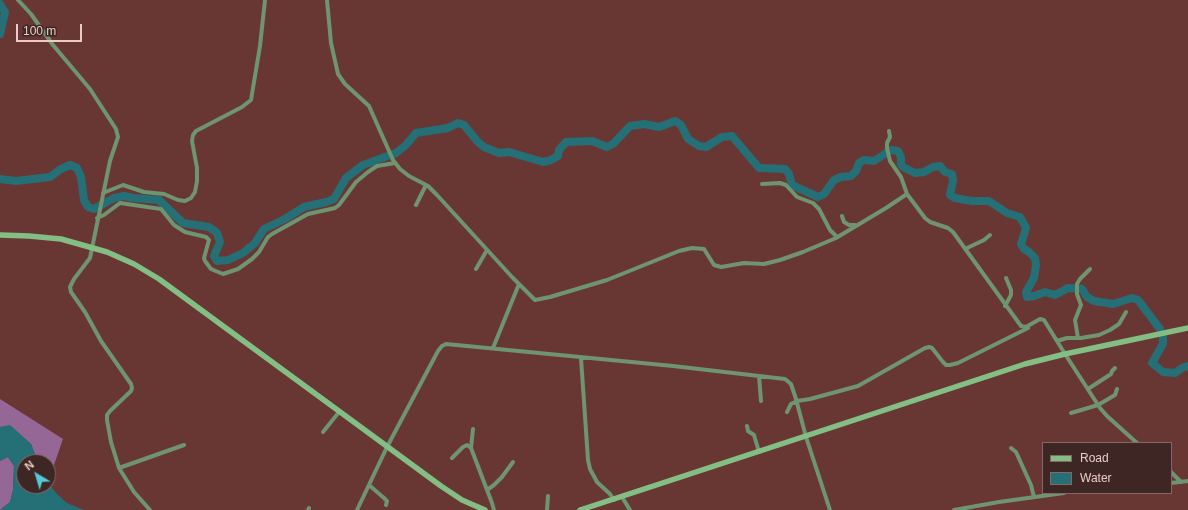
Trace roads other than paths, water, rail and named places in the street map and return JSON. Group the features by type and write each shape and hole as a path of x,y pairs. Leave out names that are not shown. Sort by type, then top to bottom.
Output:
{"street":[{"path":"18,0 31,14 53,45 90,88 116,129 118,137 110,160 90,258 74,279 70,287 71,292 85,312 101,341 131,384 131,391 110,411 106,420 111,442 120,468 134,492 150,510"},
{"path":"103,193 123,185 144,192 164,194 178,200 185,201 192,198 197,181 197,168 192,141 193,135 196,131 242,107 251,100 260,46 265,0"},
{"path":"328,0 331,43 338,74 345,84 369,106 394,161 410,176 426,185 437,195 535,300 542,300 607,280 679,251 692,248 704,249 714,265 721,267 744,263 764,264 804,252 837,237 907,194"},
{"path":"889,131 890,137 887,143 887,148 890,161 900,177 907,194 925,218 930,222 948,228 1021,326 1026,327 1040,319 1044,320"},
{"path":"98,216 104,215 120,203 161,209 174,225 185,232 206,237 209,240 204,258 205,261 211,269 223,274 238,268 252,259 272,234 308,214 335,208 339,205 356,182 368,172 377,166 394,161"},
{"path":"762,184 780,183 786,185 797,196 813,203 830,230 837,237"},
{"path":"416,205 426,185"},
{"path":"842,216 844,222 849,225 856,225"},
{"path":"0,236 29,236 61,239 92,247 119,257 159,279 339,412 462,500 486,510"},
{"path":"965,249 990,236"},
{"path":"476,268 487,250"},
{"path":"1078,338 1075,320 1080,305 1077,294 1077,286 1079,281 1090,269"},
{"path":"1005,306 1011,295 1011,290 1006,278"},
{"path":"493,348 519,284"},
{"path":"1057,341 1067,338 1099,335 1119,324 1126,312"},
{"path":"1044,320 1106,416 1135,442"},
{"path":"787,412 791,404 797,401 858,386 929,347 932,348 946,364 950,365 958,363 1044,320"},
{"path":"580,510 1025,364 1188,328"},
{"path":"357,510 387,447 442,346 446,344 785,379 791,384 797,401 806,437 830,510"},
{"path":"582,358 588,460 590,469 597,482 610,494 614,500"},
{"path":"1088,389 1111,374 1112,370 1115,368"},
{"path":"758,376 761,401"},
{"path":"1071,413 1098,405 1115,395 1117,389"},
{"path":"323,432 339,412"},
{"path":"747,426 748,430 754,435 759,452"},
{"path":"473,429 470,448 494,510"},
{"path":"120,468 184,445"},
{"path":"452,458 463,447 467,445 470,448"},
{"path":"1011,448 1016,452 1031,485 1034,497"},
{"path":"487,490 502,477 513,462"},
{"path":"1172,473 1181,482"},
{"path":"1172,483 1188,481"},
{"path":"369,484 387,501 386,505"},
{"path":"954,510 1056,494"},
{"path":"547,510 548,496"},
{"path":"622,497 630,510"}],"water":[{"path":"10,425 31,444 35,454 16,454 16,494 56,494 56,493 67,503 84,510 0,510 10,502 13,490 14,466 8,457 0,461 0,427"}],"waterway":[{"path":"0,4 5,12 0,34"},
{"path":"0,179 16,181 50,177 61,169 70,165 77,168 81,177 84,200 88,207 94,209 114,198 124,196 159,200 183,223 209,227 217,233 220,242 214,256 217,261 228,260 243,253 255,243 264,229 285,219 304,207 334,199 346,178 363,165 396,153 406,145 416,133 448,128 458,123 464,125 484,147 499,153 509,152 543,162 558,156 559,150 566,142 592,141 607,147 613,144 630,126 644,124 659,127 675,121 681,125 688,139 699,146 706,147 722,137 732,136 759,168 785,169 789,174 792,185 818,197 824,194 834,180 841,177 851,176 856,171 859,163 864,160 874,161 891,150 898,151 903,167 915,173 924,172 933,167 940,166 945,172 952,174 953,181 950,195 955,198 972,201 989,201 1007,213 1020,217 1026,228 1021,244 1024,249 1035,258 1036,265 1034,278 1026,292 1027,297 1045,292 1055,295 1068,288 1082,289 1087,297 1094,301 1113,304 1132,298 1138,300 1160,329"},
{"path":"1163,336 1163,344 1152,363 1163,372 1175,373 1188,366"}]}
